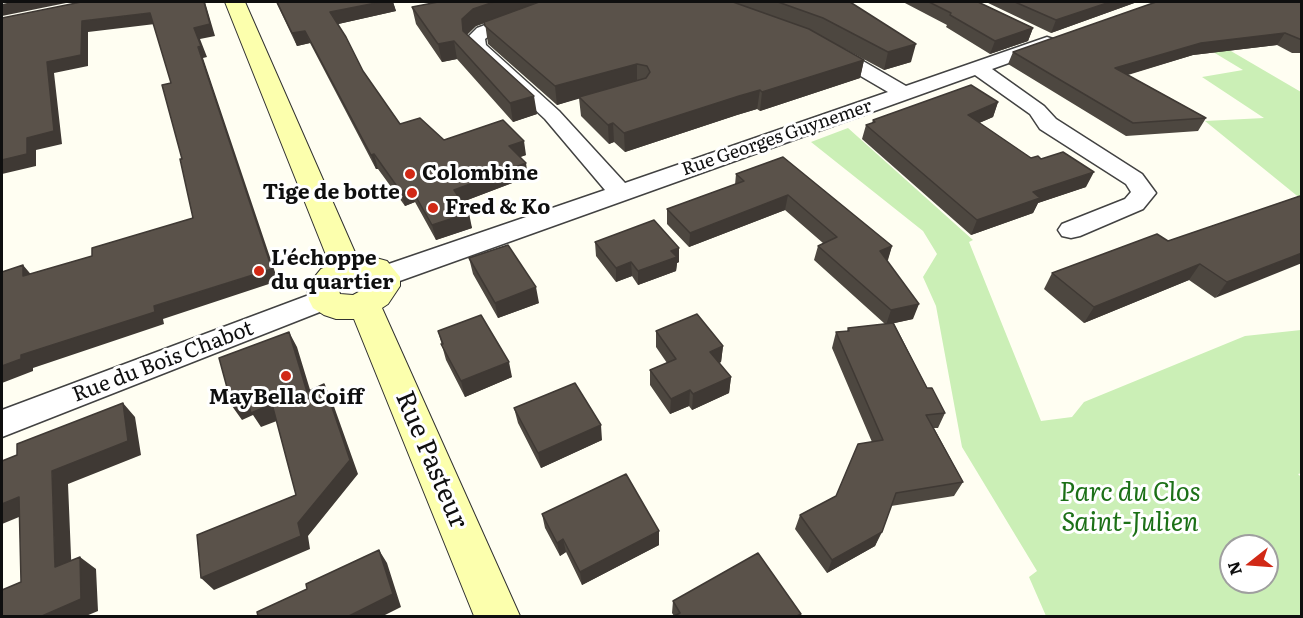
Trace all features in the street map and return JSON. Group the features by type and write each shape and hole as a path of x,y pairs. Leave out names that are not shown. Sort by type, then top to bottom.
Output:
{"street":[{"path":"235,2 347,269"},
{"path":"562,2 483,32 476,38 477,46 552,115 620,192"},
{"name":"Rue Georges Guynemer","path":"374,290 620,192 976,67 1051,36"},
{"path":"813,41 904,93"},
{"path":"976,67 1037,110 1048,124 1134,179 1144,193 1134,204 1071,230"},
{"path":"552,115 573,108"},
{"path":"371,267 374,290 351,308 336,307 324,299 323,291 325,284 332,276 347,269 371,267"},
{"name":"Rue Pasteur","path":"374,290 497,616"},
{"name":"Rue du Bois Chabot","path":"2,424 324,299"}],"green space":[{"path":"1171,16 1301,92 1301,199 1205,121 1264,118 1202,77 1243,70 1160,20"},
{"name":"Parc du Clos Saint-Julien","path":"848,128 973,240 969,242 1041,421 1072,417 1084,402 1245,336 1301,330 1302,473 1298,474 1302,478 1301,616 1046,616 1029,577 1037,571 962,447 936,306 923,277 937,254 923,231 811,142"}],"building":[{"path":"81,2 204,2 210,24 194,28 201,46 198,47 272,269 154,306 155,312 21,355 21,359 2,366 2,272 23,265 23,276 92,256 92,248 193,218 180,159 182,159 162,85 171,83 150,13 82,21 81,55 47,62 54,131 27,138 27,154 2,160 2,18"},
{"path":"277,2 381,2 330,12 363,71 400,124 420,118 444,140 503,120 524,141 509,146 526,163 454,190 469,213 432,225 411,188 401,192 374,154 371,155 305,31 292,33"},
{"path":"438,2 494,2 473,9 462,19 463,31 534,96 510,103 454,41 438,44 412,7"},
{"path":"539,2 733,2 809,29 864,60 762,92 760,90 739,96 624,133 613,123 608,125 579,97 646,78 650,72 647,66 637,64 555,86 485,26 484,22"},
{"path":"778,2 850,2 916,44 888,52 823,18"},
{"path":"929,2 978,2 1033,28 995,41"},
{"path":"1015,2 1110,2 1056,20"},
{"path":"1156,2 1302,2 1302,40 1285,33 1201,43 1115,68 1206,118 1133,123 1013,52"},
{"path":"971,85 998,102 968,115 1031,158 1038,156 1041,159 1063,152 1094,172 1033,192 1040,198 977,220 866,125 875,122 873,120"},
{"path":"783,157 892,246 880,251 919,304 891,310 818,246 837,237 788,195 690,233 667,209 744,181 736,174"},
{"path":"1300,196 1302,200 1302,253 1227,282 1200,264 1094,307 1052,273 1157,234 1168,241"},
{"path":"654,220 679,248 671,251 677,257 638,271 631,262 616,268 595,242"},
{"path":"508,245 536,287 495,303 469,258"},
{"path":"697,314 723,346 710,352 731,377 693,394 690,390 671,399 650,370 676,359 656,331"},
{"path":"481,315 509,362 461,381 441,344 443,344 438,331"},
{"path":"893,323 927,388 932,388 945,413 926,415 963,482 896,493 882,532 832,560 800,515 836,496 858,444 883,440 836,332 849,331 848,328"},
{"path":"289,332 307,392 324,384 350,460 298,523 301,536 201,578 197,535 296,495 272,404 251,413 247,399 232,406 219,358"},
{"path":"575,383 601,425 538,453 514,408"},
{"path":"123,403 128,441 52,471 55,567 80,557 81,599 42,616 2,616 2,590 21,582 19,497 2,504 2,461 17,455 17,444"},
{"path":"626,474 659,531 580,572 563,539 557,543 542,514"},
{"path":"379,550 393,594 349,616 258,616 257,612 307,589 306,584"},
{"path":"758,553 801,614 797,616 674,616 680,613 673,601"}],"place":[{"name":"Colombine","path":"410,174"},
{"name":"Tige de botte","path":"412,193"},
{"name":"Fred & Ko","path":"433,208"},
{"name":"L'échoppe du quartier","path":"259,271"},
{"name":"MayBella Coiff","path":"286,376"}]}
